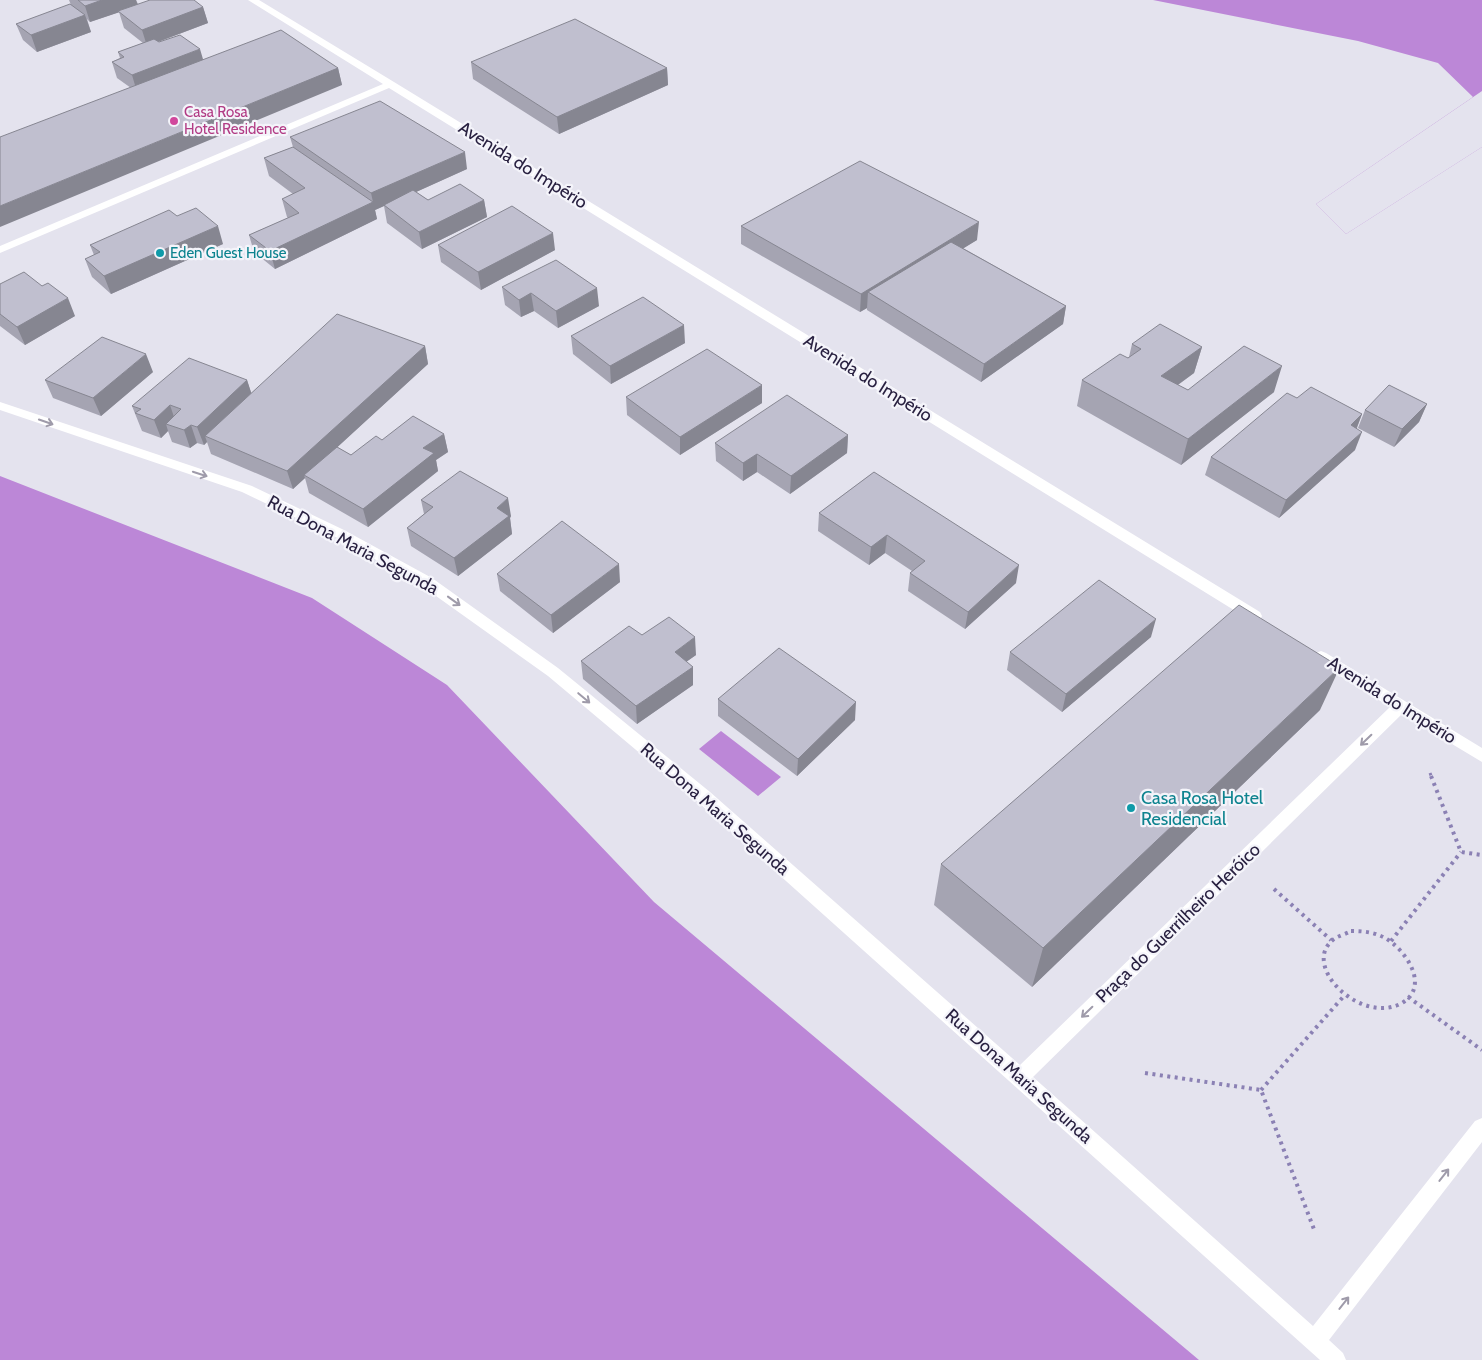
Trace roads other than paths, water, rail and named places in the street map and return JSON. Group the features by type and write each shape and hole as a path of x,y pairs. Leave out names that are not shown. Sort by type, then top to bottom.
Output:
{"street":[{"name":"Avenida do Império","path":"253,0 1265,623"},
{"path":"0,250 391,84"},
{"name":"Rua Dona Maria Segunda","path":"0,406 247,489 339,533 428,582 554,672 704,797 1336,1360"},
{"name":"Avenida do Império","path":"1308,649 1482,756"},
{"name":"Praça do Guerrilheiro Heróico","path":"1020,1077 1401,706"},
{"path":"1314,1342 1482,1127"}],"place":[{"name":"Casa Rosa Hotel Residence","path":"174,121"},
{"name":"Eden Guest House","path":"160,253"},
{"name":"Casa Rosa Hotel Residencial","path":"1131,808"}]}
